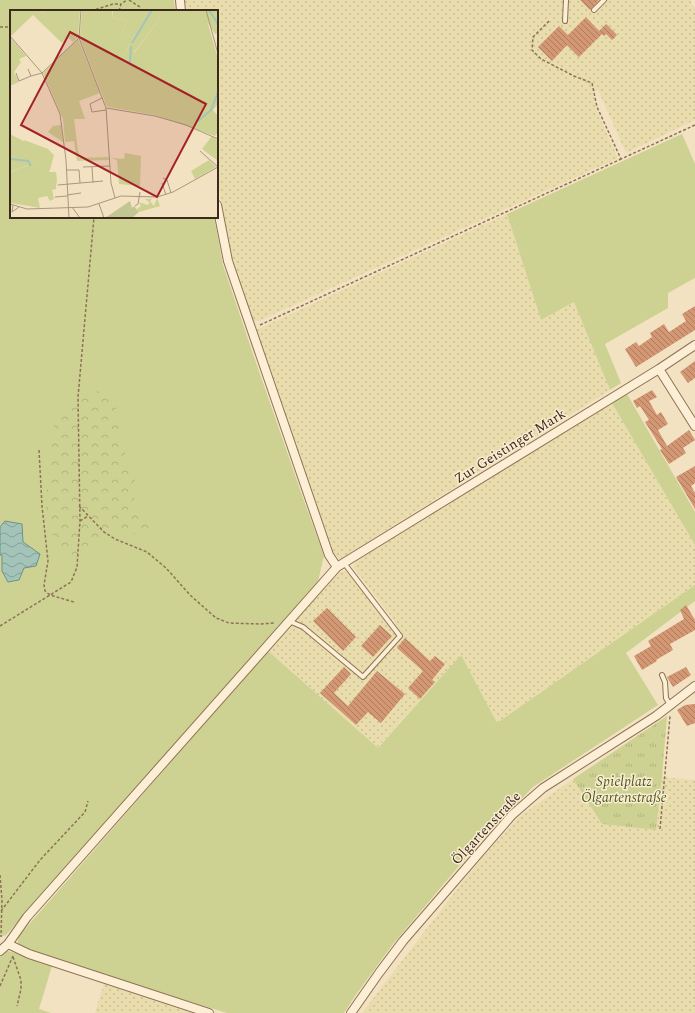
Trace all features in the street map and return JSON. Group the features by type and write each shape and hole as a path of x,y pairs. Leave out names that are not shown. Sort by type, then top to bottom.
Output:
{"street":[{"path":"180,0 182,10"},
{"path":"218,211 228,261 328,555 341,565"},
{"name":"Zur Geistinger Mark","path":"0,950 5,942 289,621 341,565 659,369 695,345"},
{"path":"659,369 695,426"},
{"name":"Ölgartenstraße","path":"351,1013 403,941 512,815 543,788 671,706 695,686"},
{"path":"5,942 28,954 209,1013"}],"lane":[{"path":"565,22 566,0"},
{"path":"594,10 604,0"},
{"path":"289,621 302,627 363,677 400,636 341,565"},
{"path":"662,675 665,682 666,698 671,706"}],"path":[{"path":"94,10 113,4 121,4 128,0 140,7 140,10"},
{"path":"119,10 121,4"},
{"path":"549,21 533,37 532,50 541,60 592,83 597,107 621,159"},
{"path":"251,329 695,125"},
{"path":"0,626 71,582 77,567 80,521 78,397 94,218"},
{"path":"39,450 42,506 48,561 44,584 45,591 50,595 74,602"},
{"path":"79,506 104,532 115,539 147,552 166,568 190,595 216,618 229,623 275,623"},
{"path":"80,521 88,516"},
{"path":"660,829 671,706"},
{"path":"1,911 40,860 85,812 88,801"},
{"path":"0,875 2,900 1,935 13,957 21,980 21,988 17,1006"},
{"path":"0,986 13,957"}],"shaded area":[{"path":"185,0 690,0 695,9 695,120 626,153 598,90 593,92 597,112 618,158 259,321 251,320 231,255 218,183 218,10 187,10"},
{"path":"507,214 541,320 574,302 610,390 340,559 332,553 256,330"},
{"path":"612,403 695,545 695,585 497,723 461,656 377,748 268,651 336,572 346,571 392,628 396,623 354,568 355,562"},
{"path":"662,777 695,780 695,1013 362,1013 471,871 519,817 573,779 602,824 656,830"},
{"path":"104,983 195,1013 95,1013"}],"green space":[{"path":"0,0 174,0 175,10 10,10 10,218 214,218 223,265 324,556 318,581 6,935 0,937"},
{"path":"682,134 695,164 695,278 668,293 668,308 605,344 621,383 610,390 574,302 541,320 507,214"},
{"path":"99,390 115,398 120,441 135,477 134,512 154,531 128,535 117,530 104,542 70,560 65,561 45,519 48,470 56,412"},
{"path":"627,394 695,512 695,545 612,403"},
{"path":"695,585 695,601 626,653 658,705 533,787 475,847 393,944 344,1013 227,1013 24,950 18,943 18,937 268,651 378,748 461,655 497,723"},
{"name":"Spielplatz Ölgartenstraße","path":"667,716 656,830 602,824 573,779"},
{"path":"7,951 26,956 52,966 39,1009 51,1013 0,1013 0,954"}],"water":[{"path":"5,521 22,524 23,542 40,554 36,566 24,568 19,580 8,582 2,571 2,555 0,555 0,527"}],"building":[{"path":"580,0 599,0 590,10"},
{"path":"586,17 599,31 606,24 617,35 612,40 606,34 604,36 602,34 579,57 567,45 552,61 538,47 559,26 568,35"},
{"path":"695,306 695,330 636,367 625,349 636,342 639,346 652,337 650,333 664,324 669,332 686,321 682,314"},
{"path":"695,361 695,378 688,383 680,372"},
{"path":"652,390 657,397 649,401 657,415 661,412 668,424 658,430 667,446 689,430 695,440 683,448 686,453 669,464 660,450 662,449 645,422 649,420 640,406 637,408 633,401"},
{"path":"695,466 695,483 691,486 695,493 695,509 676,477"},
{"path":"686,605 695,620 695,630 670,644 673,650 642,670 634,656 651,646 648,641 684,619 680,610"},
{"path":"327,608 356,637 343,651 313,621"},
{"path":"380,625 392,636 373,657 361,646"},
{"path":"405,638 430,661 435,656 445,664 432,680 435,682 420,699 408,688 423,671 397,648"},
{"path":"344,667 351,674 334,693 348,706 377,671 405,694 381,723 368,712 356,725 320,693"},
{"path":"686,667 691,675 673,687 667,677"},
{"path":"695,704 695,723 687,726 677,710 685,705"}]}
